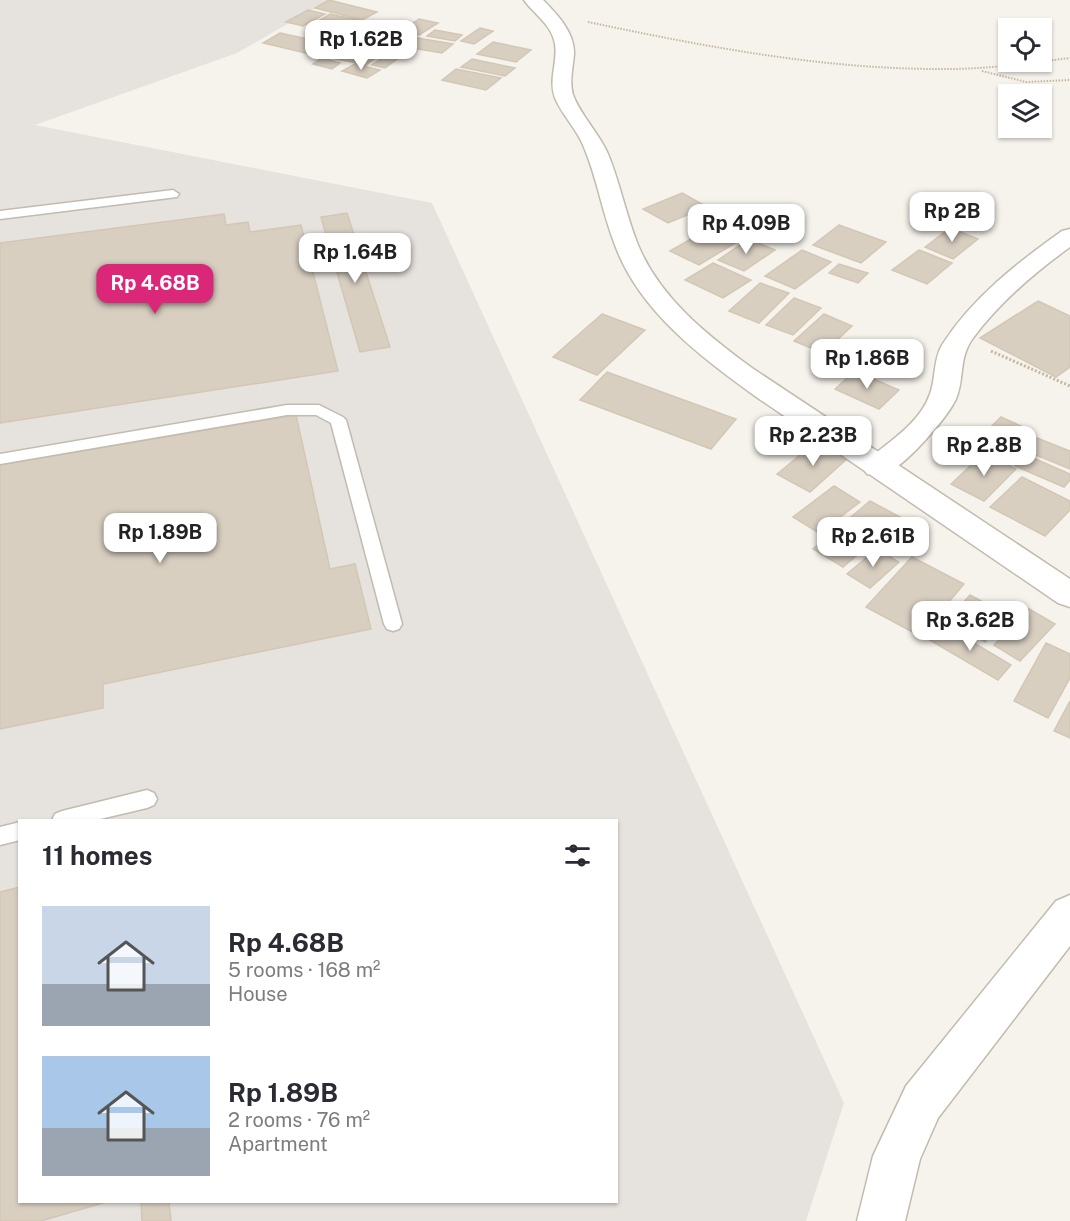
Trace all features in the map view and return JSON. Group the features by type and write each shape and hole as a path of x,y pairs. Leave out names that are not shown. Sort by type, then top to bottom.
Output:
{"street":[{"path":"540,6 558,27 565,49 561,83 563,95 592,141 622,235 634,262 656,296 684,327 745,378 1070,595"},
{"path":"877,467 914,434 936,409 944,395 952,350 972,321 1048,251 1070,236"},
{"path":"881,1221 897,1156 922,1102 1070,914"}],"lane":[{"path":"0,215 173,194"},
{"path":"0,459 287,410 319,410 338,420 393,624"},
{"path":"66,819 147,799"},
{"path":"0,836 18,832"}],"path":[{"path":"540,6 741,52 820,63 887,68 979,70 1070,58"},
{"path":"979,70 1024,84 1070,80"},
{"path":"961,338 1070,386"}],"shaded area":[{"path":"0,0 329,0 237,53 35,125 432,203 844,1103 806,1221 0,1221"}],"building":[{"path":"329,0 377,12 362,20 315,8"},
{"path":"308,10 325,14 303,26 286,22"},
{"path":"330,14 374,24 361,32 317,22"},
{"path":"419,19 438,23 419,35 401,31"},
{"path":"382,23 405,27 385,41 362,37"},
{"path":"317,24 359,33 349,40 307,30"},
{"path":"480,28 493,31 474,44 461,41"},
{"path":"435,30 462,35 455,41 427,36"},
{"path":"280,33 331,44 314,55 263,43"},
{"path":"412,37 453,44 442,53 400,46"},
{"path":"359,39 393,46 378,56 345,49"},
{"path":"493,42 531,50 516,62 477,54"},
{"path":"337,50 376,58 366,65 328,57"},
{"path":"394,50 407,52 385,68 372,65"},
{"path":"322,58 340,63 332,69 313,64"},
{"path":"472,59 515,68 505,76 461,67"},
{"path":"355,64 380,70 367,78 342,71"},
{"path":"456,69 501,78 486,90 442,80"},
{"path":"682,193 707,207 668,223 643,209"},
{"path":"347,213 390,347 360,352 321,217"},
{"path":"224,214 226,225 248,222 250,232 301,225 338,371 0,423 0,243"},
{"path":"717,224 745,237 699,265 670,251"},
{"path":"839,225 886,242 861,263 813,245"},
{"path":"950,228 978,239 953,259 925,247"},
{"path":"749,239 775,250 744,271 718,260"},
{"path":"802,250 831,262 795,289 765,276"},
{"path":"919,250 952,263 927,284 892,270"},
{"path":"713,263 751,280 723,298 685,280"},
{"path":"839,264 868,273 858,283 829,273"},
{"path":"760,283 789,293 759,323 729,311"},
{"path":"794,298 821,308 793,335 766,325"},
{"path":"1038,301 1070,316 1070,367 1056,377 980,338"},
{"path":"602,314 645,330 597,375 553,357"},
{"path":"824,314 852,326 823,353 794,341"},
{"path":"855,371 899,390 879,409 835,389"},
{"path":"607,372 736,419 711,449 580,400"},
{"path":"296,415 330,569 355,564 371,629 103,684 103,708 0,729 0,465"},
{"path":"1001,417 1032,431 1007,457 976,442"},
{"path":"1037,438 1070,451 1070,469 1026,451"},
{"path":"816,442 848,458 810,492 777,474"},
{"path":"984,453 1016,469 984,501 951,484"},
{"path":"1024,454 1070,474 1070,480 1064,487 1015,466"},
{"path":"1022,477 1070,501 1070,510 1045,536 990,507"},
{"path":"834,486 860,502 819,533 793,517"},
{"path":"870,501 900,517 894,522 914,534 897,550 877,538 843,567 813,549"},
{"path":"877,549 899,562 870,588 847,574"},
{"path":"912,557 964,584 920,636 866,607"},
{"path":"970,595 1007,615 985,642 947,621"},
{"path":"1029,609 1055,624 1020,661 994,645"},
{"path":"942,624 1011,665 998,680 928,639"},
{"path":"1046,643 1070,654 1070,678 1048,718 1014,701"},
{"path":"1070,701 1070,738 1054,731"},
{"path":"18,888 18,1203 103,1203 41,1221 0,1221 0,892"},
{"path":"141,1203 169,1203 171,1221 142,1221"}]}
